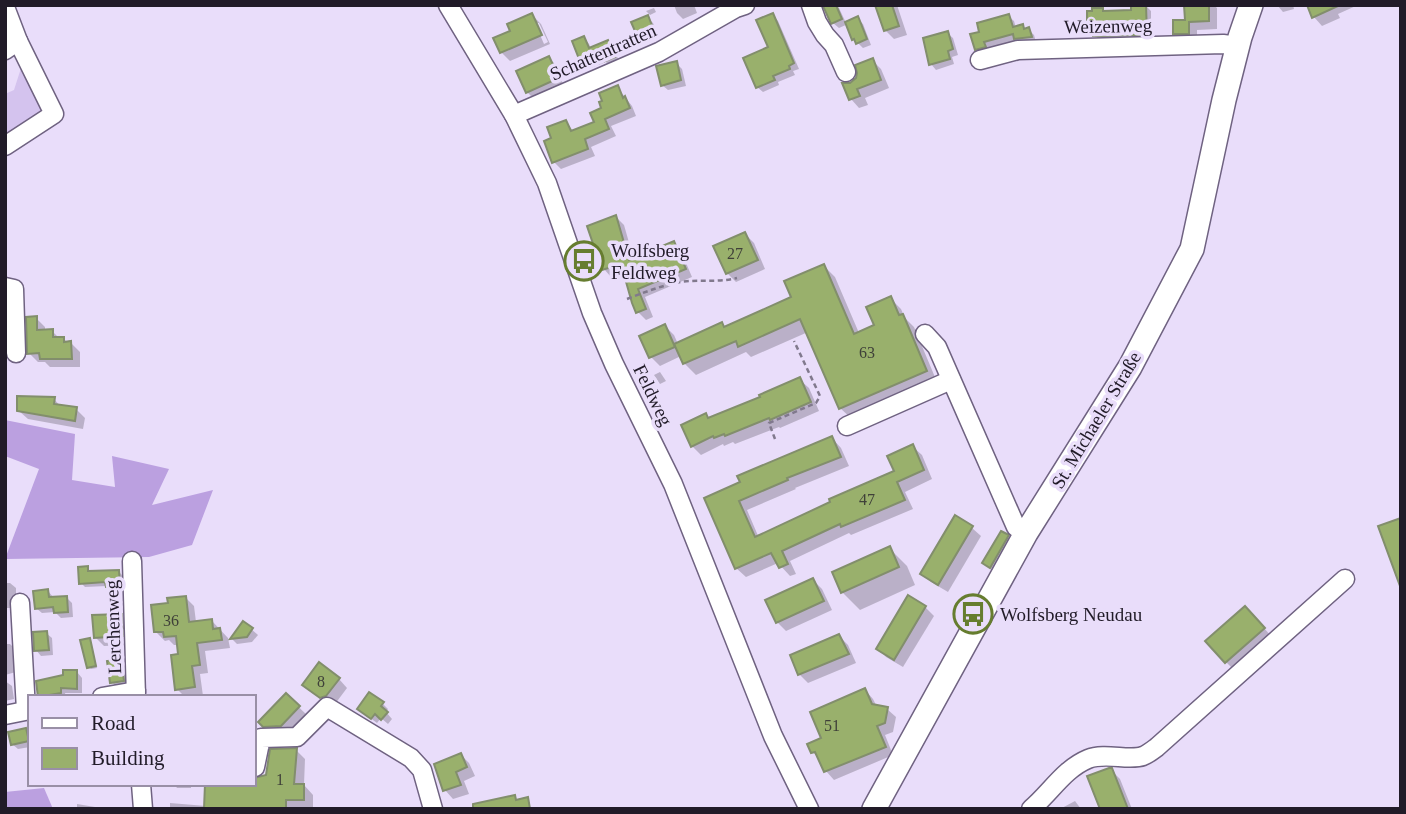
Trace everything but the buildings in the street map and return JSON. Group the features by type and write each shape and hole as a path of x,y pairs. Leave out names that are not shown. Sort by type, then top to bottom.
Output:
{"main road":[{"name":"St. Michaeler Straße","path":"874,809 1026,533 1130,367 1192,249 1224,100 1251,5"}],"street":[{"name":"Feldweg","path":"448,5 514,115 547,183 592,313 673,484 774,736 808,809"},
{"name":"Schattentratten","path":"514,115 659,52 745,5"},
{"path":"811,5 817,22 834,45 846,72"},
{"path":"5,7 12,45 54,114 5,146"},
{"name":"Weizenweg","path":"980,60 1018,50 1223,44 1238,46"},
{"path":"5,287 14,289 16,353"},
{"path":"925,334 937,347 1016,527 1026,533"},
{"path":"847,426 951,380"},
{"name":"Lerchenweg","path":"132,562 136,694"},
{"path":"1031,809 1044,798 1066,771 1090,758 1109,755 1141,757 1157,747 1345,579"},
{"path":"5,715 28,710 20,603"},
{"path":"256,762 261,738 297,737 327,707 411,758 422,770 433,809"},
{"path":"141,786 143,809"}],"path":[{"path":"627,299 665,285 737,278"},
{"path":"775,439 769,424 817,403 820,396 794,341"}],"shaded area":[{"path":"22,65 48,108 5,140 5,94 14,90"},
{"path":"5,420 75,434 72,480 115,487 112,456 169,469 152,505 213,490 192,545 149,557 5,559 39,469 5,456"},
{"path":"44,788 53,809 5,809 5,792"}],"place":[{"name":"Wolfsberg Feldweg","path":"584,261"},
{"name":"Wolfsberg Neudau","path":"973,614"}]}
